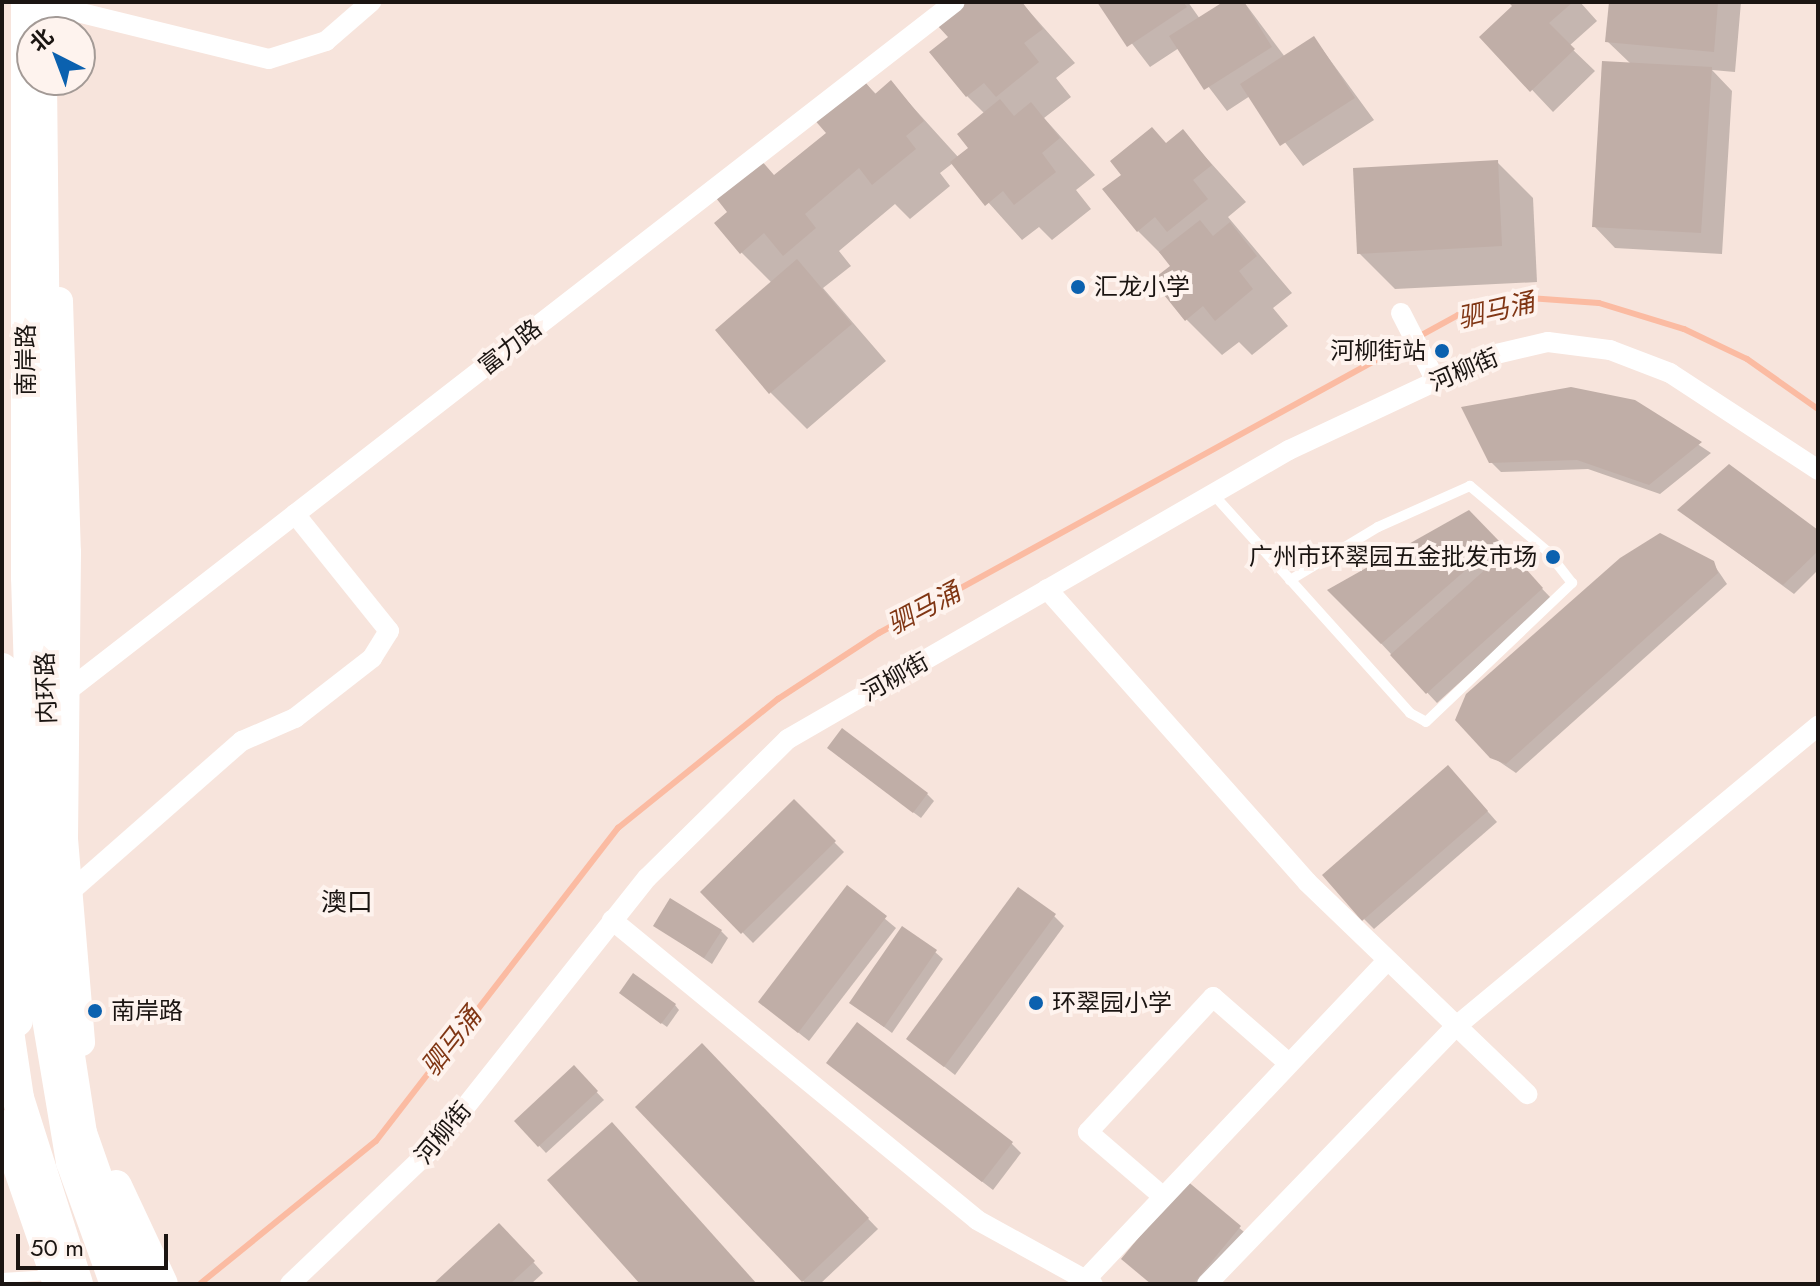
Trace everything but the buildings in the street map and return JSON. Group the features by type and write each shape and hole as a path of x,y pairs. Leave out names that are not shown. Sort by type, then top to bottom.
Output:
{"main road":[{"name":"南岸路","path":"43,10 25,220 35,900 57,1096 118,1280"},
{"path":"37,96 47,158 58,266 67,898 95,1137 118,1280"},
{"name":"内环路","path":"44,96 47,158 50,933 69,1079 118,1280"},
{"path":"47,158 54,96"},
{"path":"25,220 58,266"},
{"path":"2,669 6,1011 2,1072"},
{"path":"6,1011 46,1156 118,1280"},
{"path":"6,1011 18,1098 62,1281"},
{"path":"69,1079 162,1284"},
{"path":"2,1124 62,1281"}],"street":[{"path":"43,10 269,59 326,41 371,2"},
{"name":"富力路","path":"66,692 955,2"},
{"path":"1401,313 1436,381"},
{"name":"河柳街","path":"290,1284 432,1149 612,920 708,812 788,739 1213,494 1492,355 1548,342 1610,350 1670,373 1818,470"},
{"path":"35,900 67,898 242,741 295,718 372,658 389,631 295,514"},
{"path":"1047,589 1156,706 1225,795 1454,1028 1527,1094"},
{"path":"1207,1284 1454,1028 1818,726"},
{"path":"612,920 977,1220 1089,1282 1160,1194 1286,1061 1387,961"},
{"path":"1160,1194 1088,1132 1213,997 1286,1061"}],"lane":[{"path":"1213,494 1290,580 1426,722 1572,583 1470,486 1378,527 1290,580"},
{"path":"2,1278 62,1281"}],"waterway":[{"name":"驷马涌","path":"201,1283 376,1141 618,828 778,699 879,633 1458,315 1529,298 1599,303 1684,329 1747,359 1818,409"}],"place":[{"name":"汇龙小学","path":"1078,287"},
{"name":"河柳街站","path":"1442,351"},
{"name":"广州市环翠园五金批发市场","path":"1553,557"},
{"name":"环翠园小学","path":"1036,1003"},
{"name":"南岸路","path":"95,1011"}],"district":[{"name":"澳口","path":"347,903"}]}
